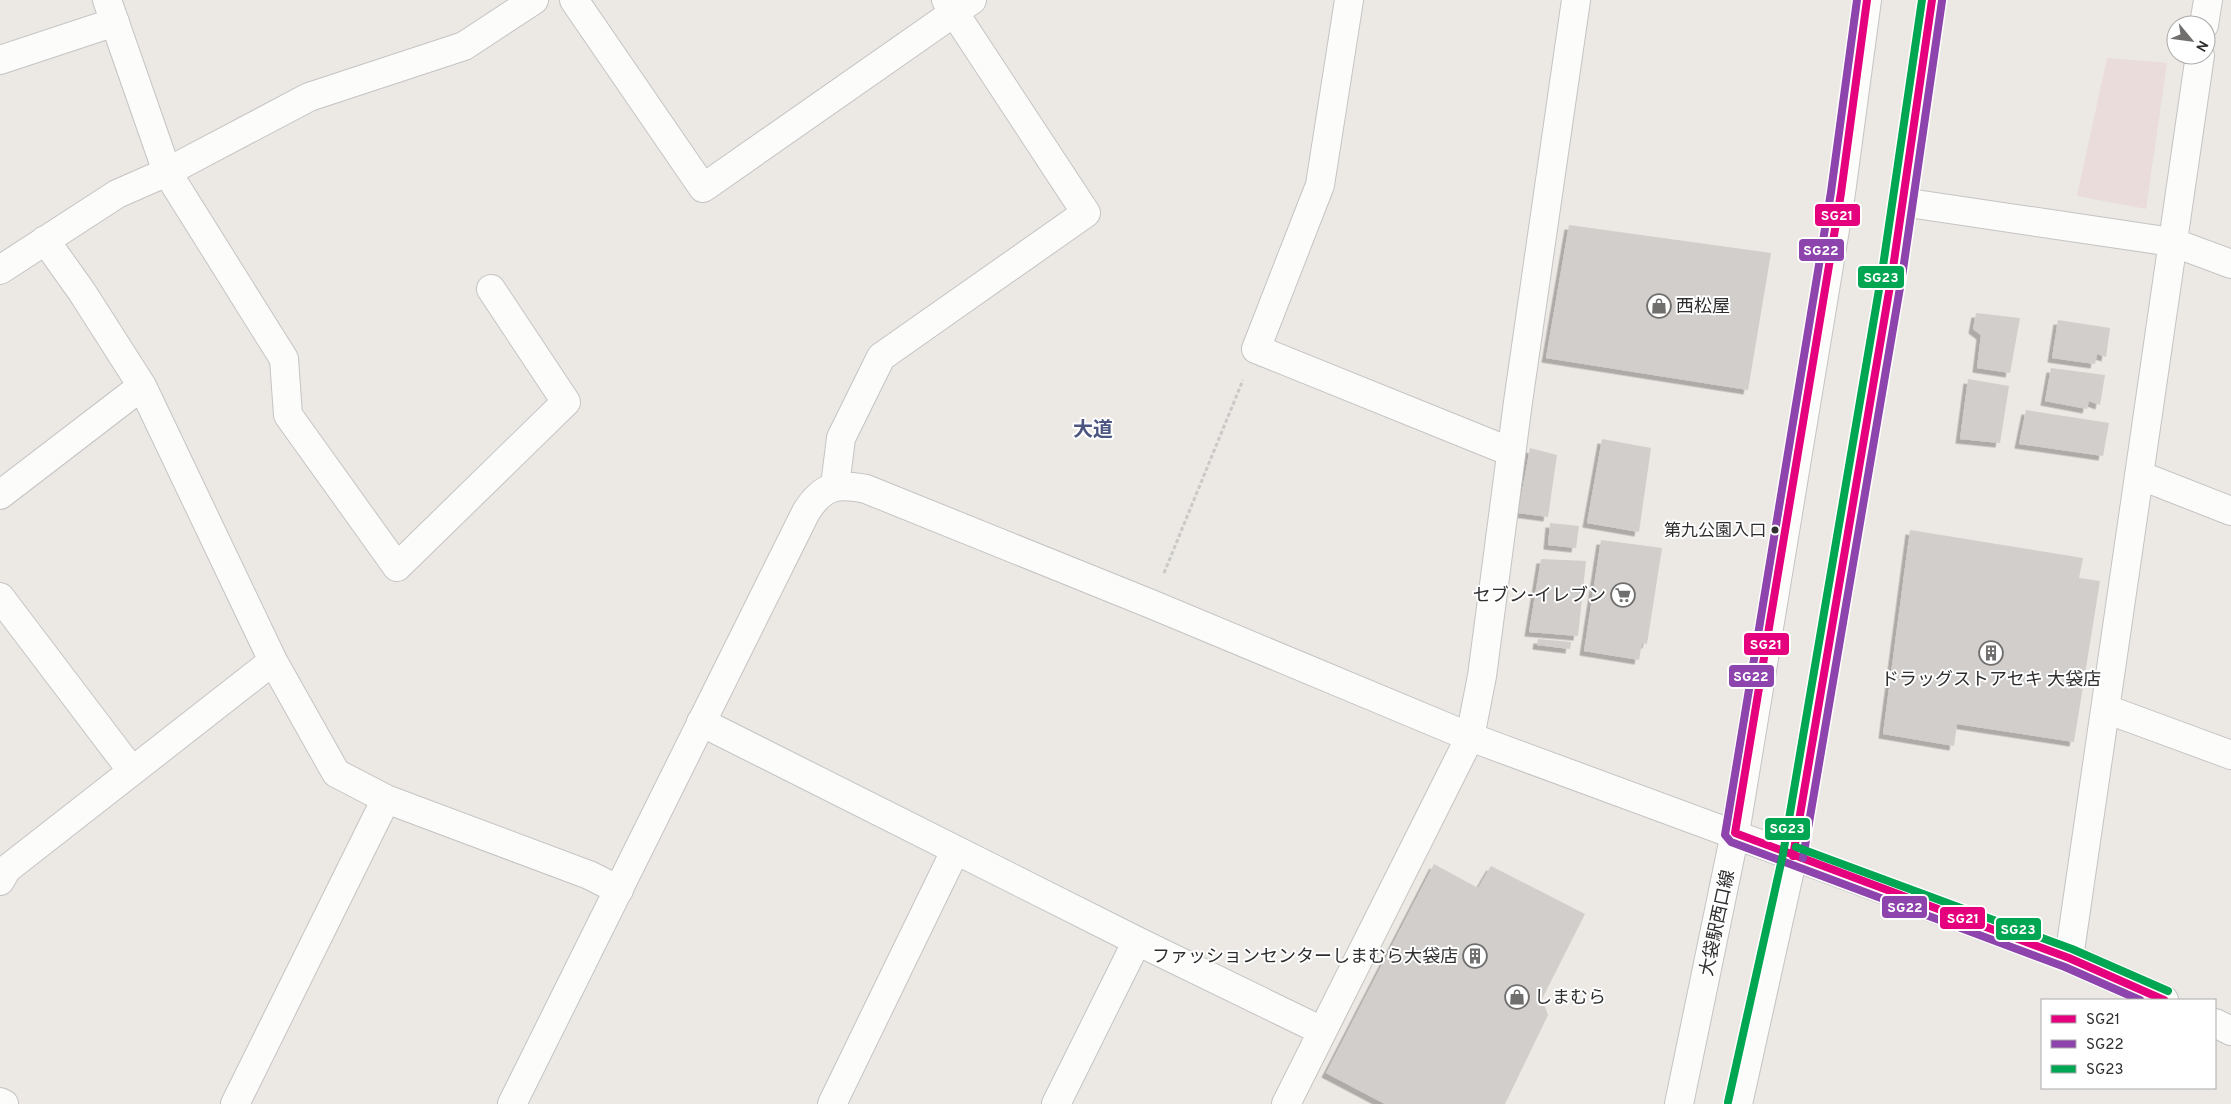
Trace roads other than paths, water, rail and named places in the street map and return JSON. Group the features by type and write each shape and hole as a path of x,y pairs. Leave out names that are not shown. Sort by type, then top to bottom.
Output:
{"street":[{"path":"0,270 117,194 167,172 309,97 464,46 534,0"},
{"path":"574,0 703,188 957,4 1086,213 882,357 841,438 835,486"},
{"path":"1349,0 1320,185 1256,350 1511,452"},
{"path":"1286,1104 1470,737 1482,676 1511,452 1576,0"},
{"name":"大袋駅西口線","path":"1679,1104 1735,833 1841,193 1868,0"},
{"path":"1738,1104 1793,856 1902,202 1932,0"},
{"path":"2206,15 2208,0"},
{"path":"0,60 114,7 167,172 284,359 288,415 397,567 566,402 491,289"},
{"path":"2069,958 2199,65"},
{"path":"1902,202 2172,242 2231,264"},
{"path":"45,240 82,292 142,386 272,661 336,773 386,799 589,875 619,890"},
{"path":"0,494 142,386"},
{"path":"2139,475 2231,512"},
{"path":"512,1104 806,512 813,501 835,486 848,485 866,489 1151,604 1470,737 1735,833 2069,958 2162,999"},
{"path":"0,597 132,771"},
{"path":"2,871 272,661"},
{"path":"2106,709 2231,755"},
{"path":"701,722 955,851 1322,1031"},
{"path":"235,1104 386,799"},
{"path":"832,1104 955,851"},
{"path":"1056,1104 1137,941"},
{"path":"2216,1024 2231,1031"},
{"path":"0,1102 4,1104"}],"place":[{"name":"西松屋","path":"1659,306"},
{"name":"第九公園入口","path":"1775,530"},
{"name":"セブン-イレブン","path":"1623,595"},
{"name":"ドラッグストアセキ 大袋店","path":"1991,653"},
{"name":"ファッションセンターしまむら大袋店","path":"1475,956"},
{"name":"しまむら","path":"1517,997"}],"district":[{"name":"大道","path":"1093,429"}]}
